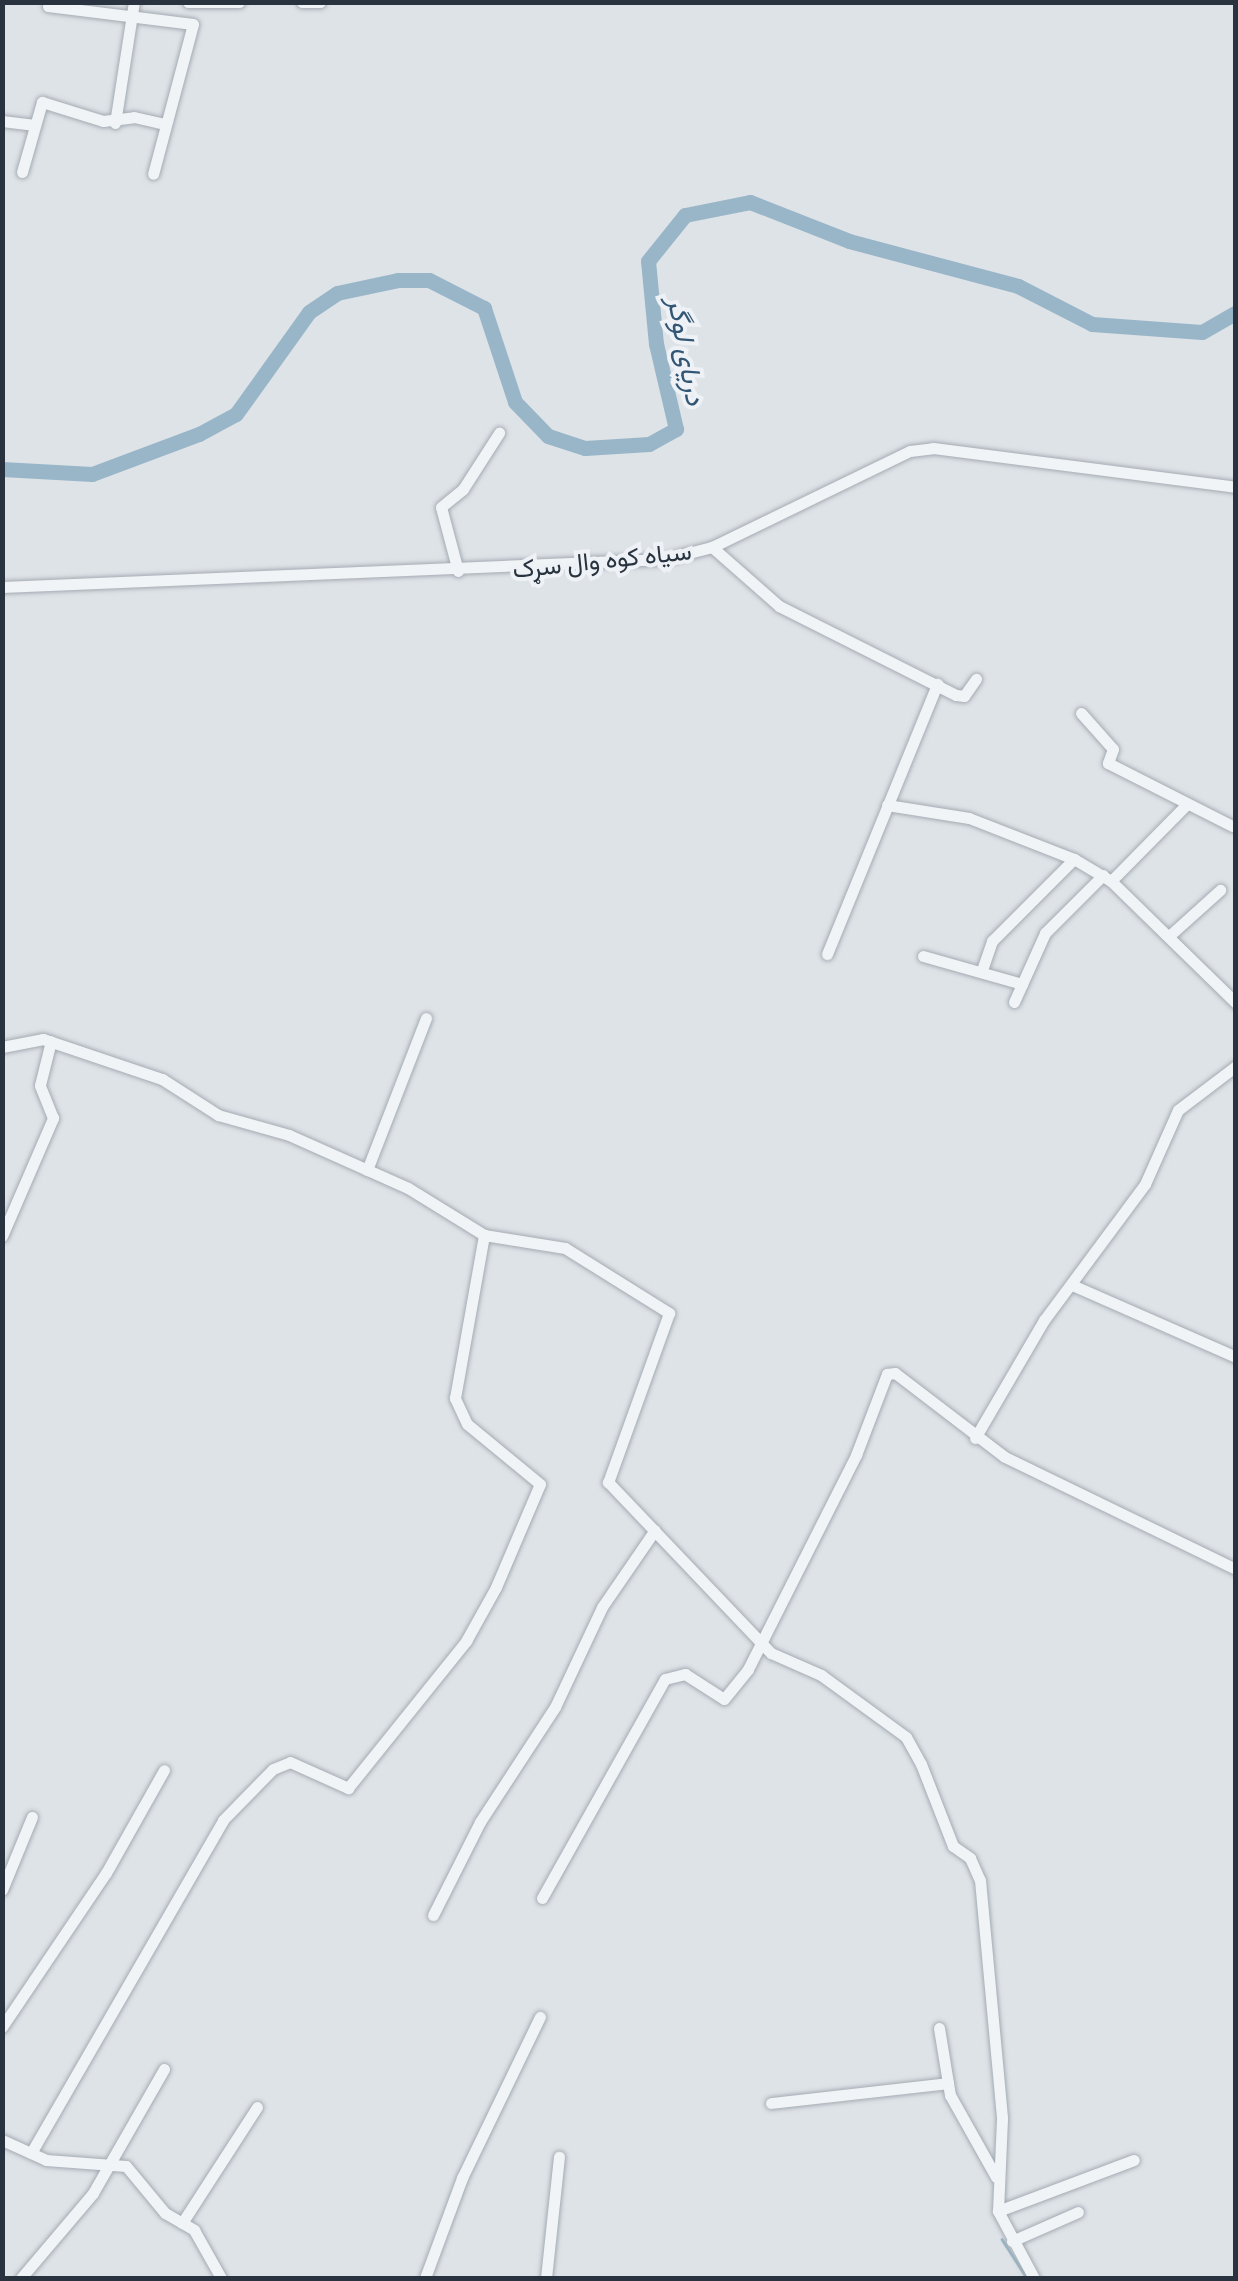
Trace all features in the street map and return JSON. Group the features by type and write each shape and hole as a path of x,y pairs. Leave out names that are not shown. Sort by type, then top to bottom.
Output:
{"street":[{"path":"188,2 238,2"},
{"path":"302,2 320,2"},
{"path":"48,6 133,9 194,24 153,174"},
{"path":"114,123 133,9"},
{"path":"22,172 42,102 114,123 134,117 164,124"},
{"path":"2,121 36,125"},
{"path":"458,571 442,507 469,481 499,433"},
{"name":"سیاه کوه وال سړک","path":"2,587 458,571 665,559 712,547 910,451 954,450 1236,488"},
{"path":"712,547 779,606 964,696 976,679"},
{"path":"827,954 938,684"},
{"path":"1080,713 1114,749 1108,763 1232,826"},
{"path":"887,805 969,818 1074,858 1107,878 1236,1003"},
{"path":"1014,1002 1045,933 1186,805"},
{"path":"982,970 992,942 1074,858"},
{"path":"1169,936 1220,890"},
{"path":"923,956 1022,984"},
{"path":"367,1170 426,1018"},
{"path":"2,1236 54,1118 40,1085 51,1041"},
{"path":"2,1046 51,1041 162,1079 218,1116 288,1135 451,1209 484,1235 566,1248 669,1313 608,1482 762,1637 771,1653 821,1675 906,1737 944,1811 952,1846 970,1858 980,1880 1002,2119 996,2177 998,2211 1034,2278"},
{"path":"975,1438 1072,1285 1145,1184 1178,1110 1236,1066"},
{"path":"30,2153 223,1820 273,1769 290,1762 348,1788 466,1642 496,1587 540,1484 467,1424 455,1398 484,1235"},
{"path":"1072,1285 1236,1356"},
{"path":"542,1898 665,1678 684,1674 724,1699 762,1637 856,1456 887,1374 895,1373 975,1438 1236,1569"},
{"path":"433,1915 480,1822 555,1707 602,1607 655,1530"},
{"path":"2,2027 106,1874 164,1770"},
{"path":"2,1890 32,1816"},
{"path":"425,2278 462,2178 540,2017"},
{"path":"939,2028 948,2083 981,2158 996,2177"},
{"path":"21,2278 93,2193 164,2069"},
{"path":"770,2103 948,2083"},
{"path":"182,2224 257,2107"},
{"path":"2,2140 64,2162 126,2166 165,2213 210,2250 222,2278"},
{"path":"546,2278 559,2157"},
{"path":"998,2211 1134,2160"},
{"path":"1012,2241 1078,2212"}],"waterway":[{"name":"دریای لوگر","path":"2,469 92,474 199,434 236,414 309,312 337,293 398,280 429,280 484,308 515,402 548,436 585,448 649,444 676,429 656,344 648,261 685,215 750,202 849,241 1018,286 1092,324 1202,332 1236,312"},
{"path":"1002,2239 1027,2278"}]}
